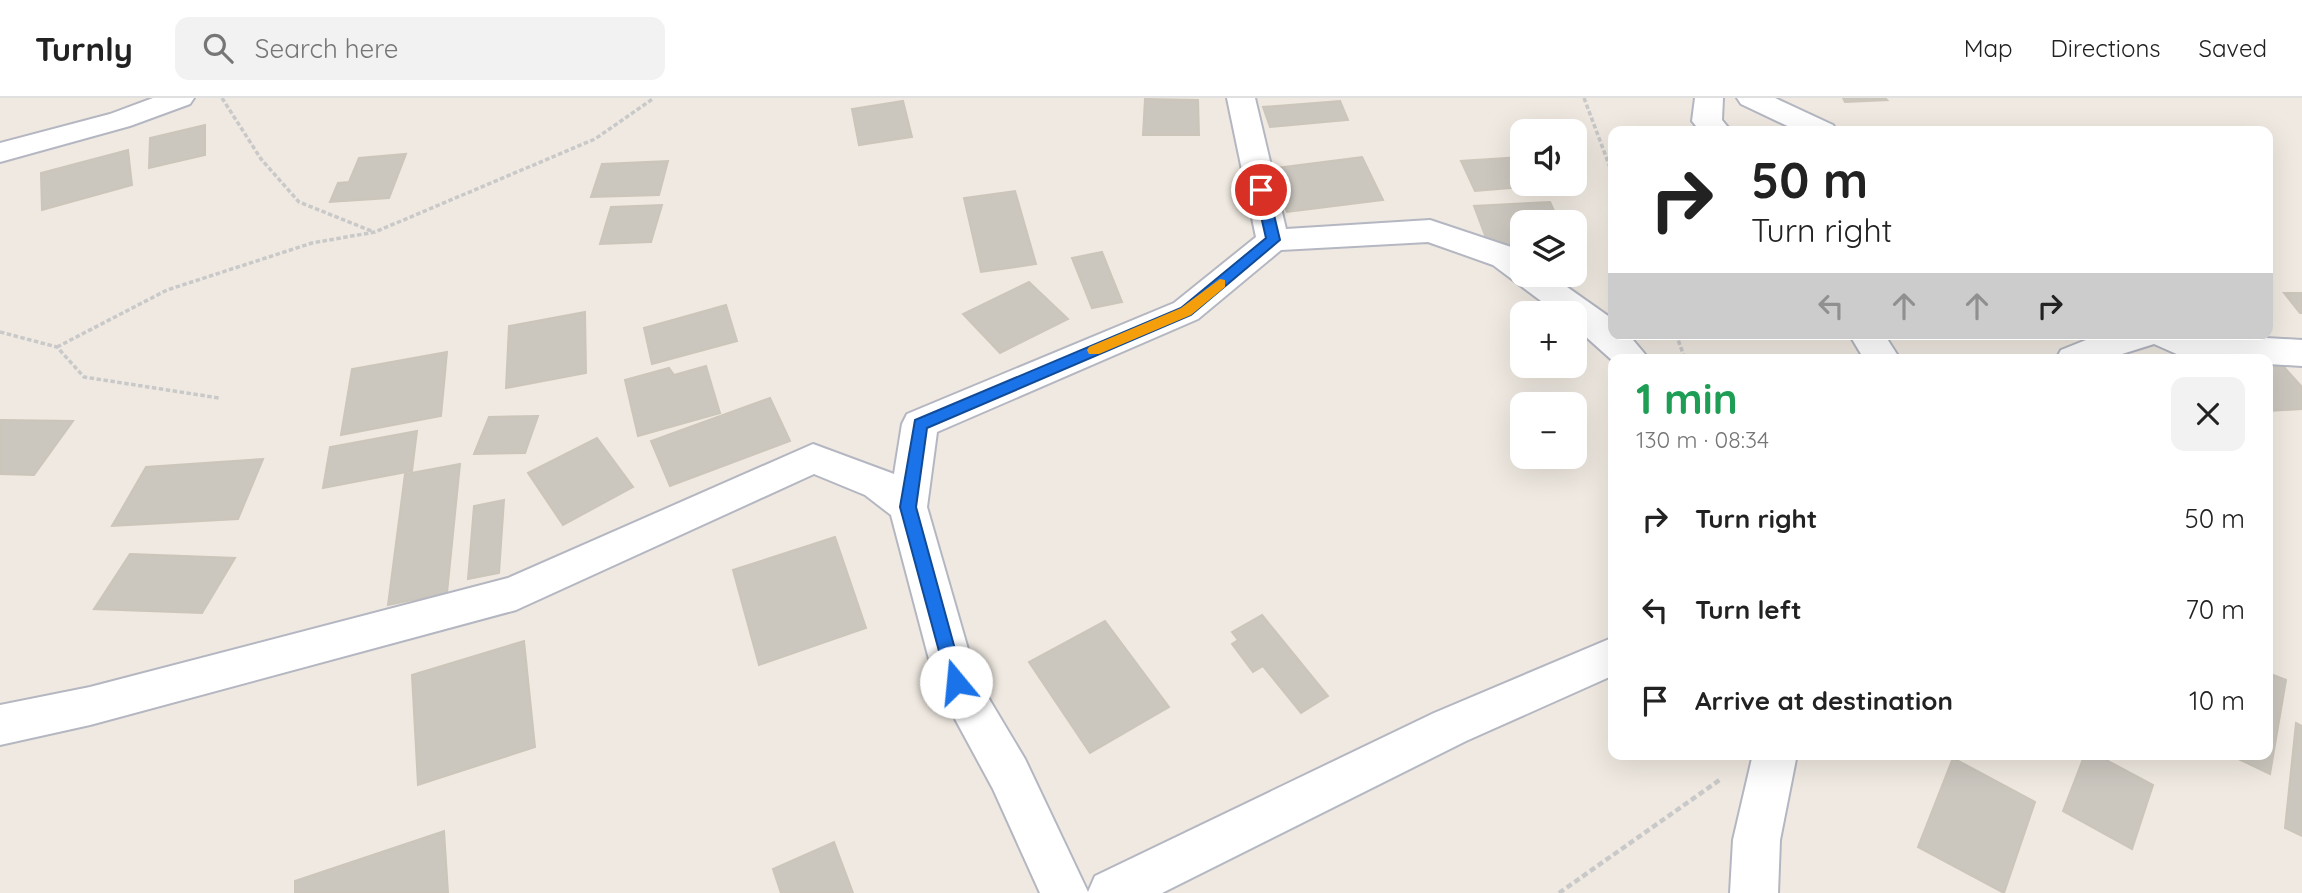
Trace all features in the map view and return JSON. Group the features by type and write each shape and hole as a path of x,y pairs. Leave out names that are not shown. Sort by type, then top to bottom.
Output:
{"street":[{"path":"0,153 120,120 180,98"},
{"path":"1241,98 1273,240"},
{"path":"1709,98 1707,121 1712,126"},
{"path":"1751,98 1811,126"},
{"path":"1065,893 1009,774 956,682 908,507 920,424 1186,312 1273,240 1430,231 1510,261"},
{"path":"1544,287 1608,336"},
{"path":"1612,340 1627,354"},
{"path":"2088,354 2129,340"},
{"path":"2189,342 2302,353"},
{"path":"0,725 90,706 516,593 813,458 879,484 908,507"},
{"path":"1112,893 1450,727 1608,658"},
{"path":"1755,893 1754,870 1760,810 1774,760"}],"path":[{"path":"222,98 261,159 299,202 374,232"},
{"path":"57,347 167,289 312,243 374,232 595,139 654,98"},
{"path":"1584,98 1608,162"},
{"path":"0,332 57,347 83,377 219,398"},
{"path":"1559,893 1723,778"}],"building":[{"path":"1843,98 1885,98 1887,100 1845,102"},
{"path":"1145,99 1198,100 1199,135 1143,135"},
{"path":"903,101 912,137 859,145 852,109"},
{"path":"1340,101 1348,120 1270,127 1263,107"},
{"path":"205,125 205,155 149,168 150,138"},
{"path":"128,150 132,185 42,210 41,173"},
{"path":"406,154 389,198 330,202 338,183 349,182 359,158"},
{"path":"1362,157 1383,200 1287,212 1269,169"},
{"path":"1510,158 1510,188 1475,191 1461,161"},
{"path":"668,161 659,195 591,197 602,164"},
{"path":"1015,191 1036,264 981,272 964,198"},
{"path":"1550,202 1554,210 1510,210 1510,245 1489,246 1474,206"},
{"path":"662,205 651,242 600,244 611,207"},
{"path":"1102,252 1122,302 1092,308 1072,258"},
{"path":"1029,282 1068,319 1000,353 963,314"},
{"path":"2284,293 2302,293 2302,313 2300,313"},
{"path":"726,305 737,341 652,364 644,328"},
{"path":"585,312 586,373 506,388 509,326"},
{"path":"447,352 441,416 341,435 352,369"},
{"path":"706,366 720,413 638,436 625,380 669,368 674,375"},
{"path":"2283,366 2302,387 2302,409 2273,411 2273,367"},
{"path":"770,398 790,441 670,486 651,441"},
{"path":"538,416 525,453 474,454 489,417"},
{"path":"0,420 73,421 34,475 0,474"},
{"path":"417,431 412,471 323,488 330,447"},
{"path":"597,438 633,487 563,525 528,473"},
{"path":"263,459 238,519 112,526 146,467"},
{"path":"460,464 447,593 388,605 405,474"},
{"path":"504,500 499,573 468,579 474,506"},
{"path":"835,537 866,628 759,665 733,570"},
{"path":"130,554 235,558 202,613 94,609"},
{"path":"1262,615 1328,696 1301,713 1263,666 1253,672 1232,644 1238,640 1232,632"},
{"path":"1105,621 1169,707 1090,753 1029,662"},
{"path":"524,641 535,747 418,785 412,675"},
{"path":"2273,675 2286,680 2273,756"},
{"path":"2296,723 2302,726 2302,836 2285,828"},
{"path":"1952,760 2035,802 2004,893 1918,847"},
{"path":"2083,760 2106,760 2153,785 2132,849 2063,811"},
{"path":"2241,760 2272,760 2270,774"},
{"path":"444,831 448,893 295,893 295,881"},
{"path":"834,842 853,893 781,893 773,869"}],"slow traffic":[{"path":"1094,350 1186,312 1220,284"}],"route":[{"path":"956,682 935,614 923,557 908,507 920,424 1186,312 1273,240 1261,190"}]}
